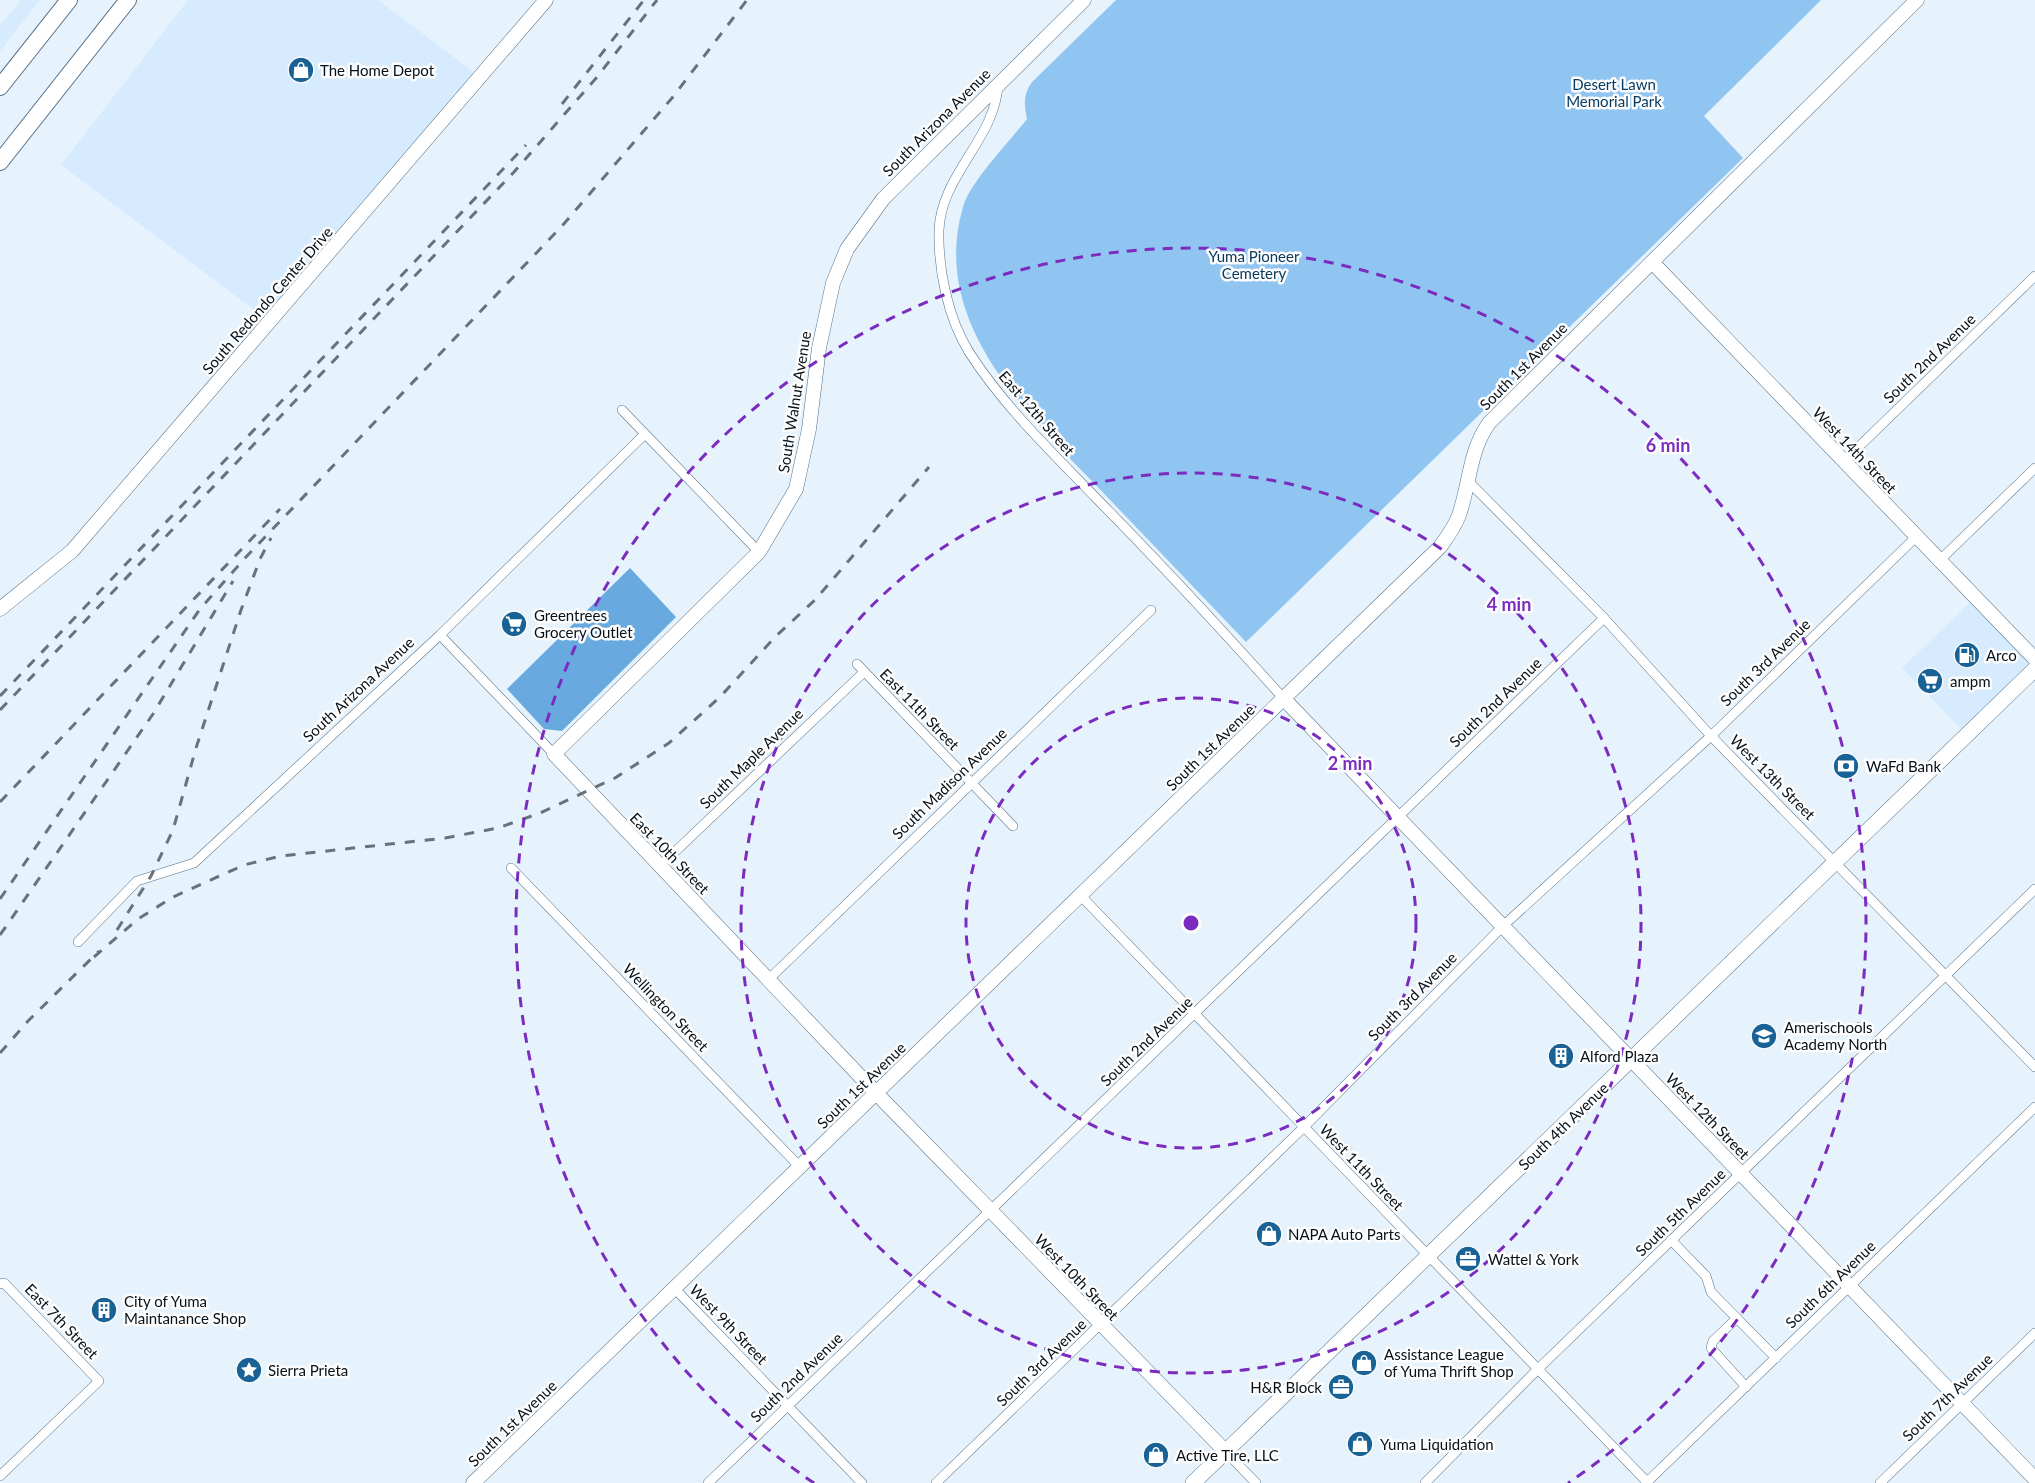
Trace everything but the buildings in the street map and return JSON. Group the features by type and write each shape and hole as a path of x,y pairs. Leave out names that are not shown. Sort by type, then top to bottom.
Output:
{"highway":[{"path":"0,87 69,0"},
{"path":"0,162 128,0"},
{"path":"0,176 78,63"}],"main road":[{"name":"South 4th Avenue","path":"1193,1483 2035,669"}],"street":[{"name":"South Redondo Center Drive","path":"0,609 72,551 546,0"},
{"name":"South Arizona Avenue","path":"833,283 847,249 883,199 1084,0"},
{"name":"South 1st Avenue","path":"473,1483 1440,547 1459,516 1473,453 1479,437 1489,423 1917,0"},
{"name":"East 12th Street","path":"998,84 993,112 954,178 943,204 939,228 940,255 948,303 968,351 998,393 1039,443 1113,515 1283,698"},
{"name":"West 14th Street","path":"1652,262 1938,562 2035,659"},
{"name":"South 2nd Avenue","path":"1843,462 2035,276"},
{"name":"South Walnut Avenue","path":"554,754 759,552 796,489 809,429 819,348 833,283"},
{"path":"622,410 759,552"},
{"name":"South Arizona Avenue","path":"78,942 136,881 194,863 440,635 645,434"},
{"path":"1938,562 2035,468"},
{"name":"West 13th Street","path":"1468,481 1604,618 1711,736 2035,1067"},
{"name":"South 3rd Avenue","path":"936,1483 1101,1326 1303,1128 1503,926 1711,736 1916,537"},
{"name":"South Madison Avenue","path":"769,979 1150,610"},
{"name":"South 2nd Avenue","path":"708,1483 1604,618"},
{"name":"East 10th Street","path":"440,635 876,1093"},
{"name":"East 11th Street","path":"857,664 1012,826"},
{"name":"South Maple Avenue","path":"659,867 864,672"},
{"name":"West 12th Street","path":"1283,698 2035,1479"},
{"name":"Wellington Street","path":"511,868 799,1166"},
{"name":"South 5th Avenue","path":"1425,1483 1538,1369 2035,890"},
{"name":"West 11th Street","path":"1081,896 1647,1483"},
{"name":"West 10th Street","path":"876,1093 1256,1483"},
{"name":"South 6th Avenue","path":"1647,1483 2035,1107"},
{"path":"1671,1240 1706,1276 1711,1292 1776,1358"},
{"name":"East 7th Street","path":"0,1476 99,1381 2,1283"},
{"name":"West 9th Street","path":"675,1289 862,1483"},
{"path":"1737,1318 1713,1341 1711,1348 1746,1387"},
{"name":"South 7th Avenue","path":"1880,1483 2035,1333"}],"shaded area":[{"path":"21,0 40,0 0,51 0,26"},
{"path":"188,0 378,0 479,76 269,321 61,165"},
{"path":"630,568 676,617 562,731 544,729 507,689"},
{"path":"1975,598 2035,659 1967,735 1902,668"}],"green space":[{"name":"Yuma Pioneer Cemetery","path":"1116,0 1821,0 1704,116 1743,158 1246,642 1024,408 997,372 975,334 961,294 956,252 963,207 967,197 982,174 1027,119 1025,100 1032,82"}],"railway":[{"path":"562,104 644,0"},
{"path":"0,710 514,172 597,77 657,0"},
{"path":"0,899 200,609 246,557 562,226 672,98 747,0"},
{"path":"0,696 526,145"},
{"path":"94,957 138,919 173,897 244,865 281,856 445,838 498,828 540,813 615,778 669,743 720,697 776,636 815,600 929,467"},
{"path":"0,802 280,509"},
{"path":"117,930 151,876 173,830 196,748 241,610 260,559 271,538"},
{"path":"0,935 153,714 233,581"},
{"path":"0,1053 28,1021 99,951"}],"place":[{"name":"The Home Depot","path":"301,70"},
{"name":"Greentrees Grocery Outlet","path":"514,624"},
{"name":"Arco","path":"1967,655"},
{"name":"ampm","path":"1930,681"},
{"name":"WaFd Bank","path":"1846,766"},
{"name":"Amerischools Academy North","path":"1764,1036"},
{"name":"Alford Plaza","path":"1561,1056"},
{"name":"NAPA Auto Parts","path":"1269,1234"},
{"name":"Wattel & York","path":"1468,1259"},
{"name":"City of Yuma Maintanance Shop","path":"104,1310"},
{"name":"Assistance League of Yuma Thrift Shop","path":"1364,1363"},
{"name":"Sierra Prieta","path":"249,1370"},
{"name":"H&R Block","path":"1341,1387"},
{"name":"Yuma Liquidation","path":"1360,1444"},
{"name":"Active Tire, LLC","path":"1156,1455"}],"park label":[{"name":"Desert Lawn Memorial Park","path":"1614,92"}]}
